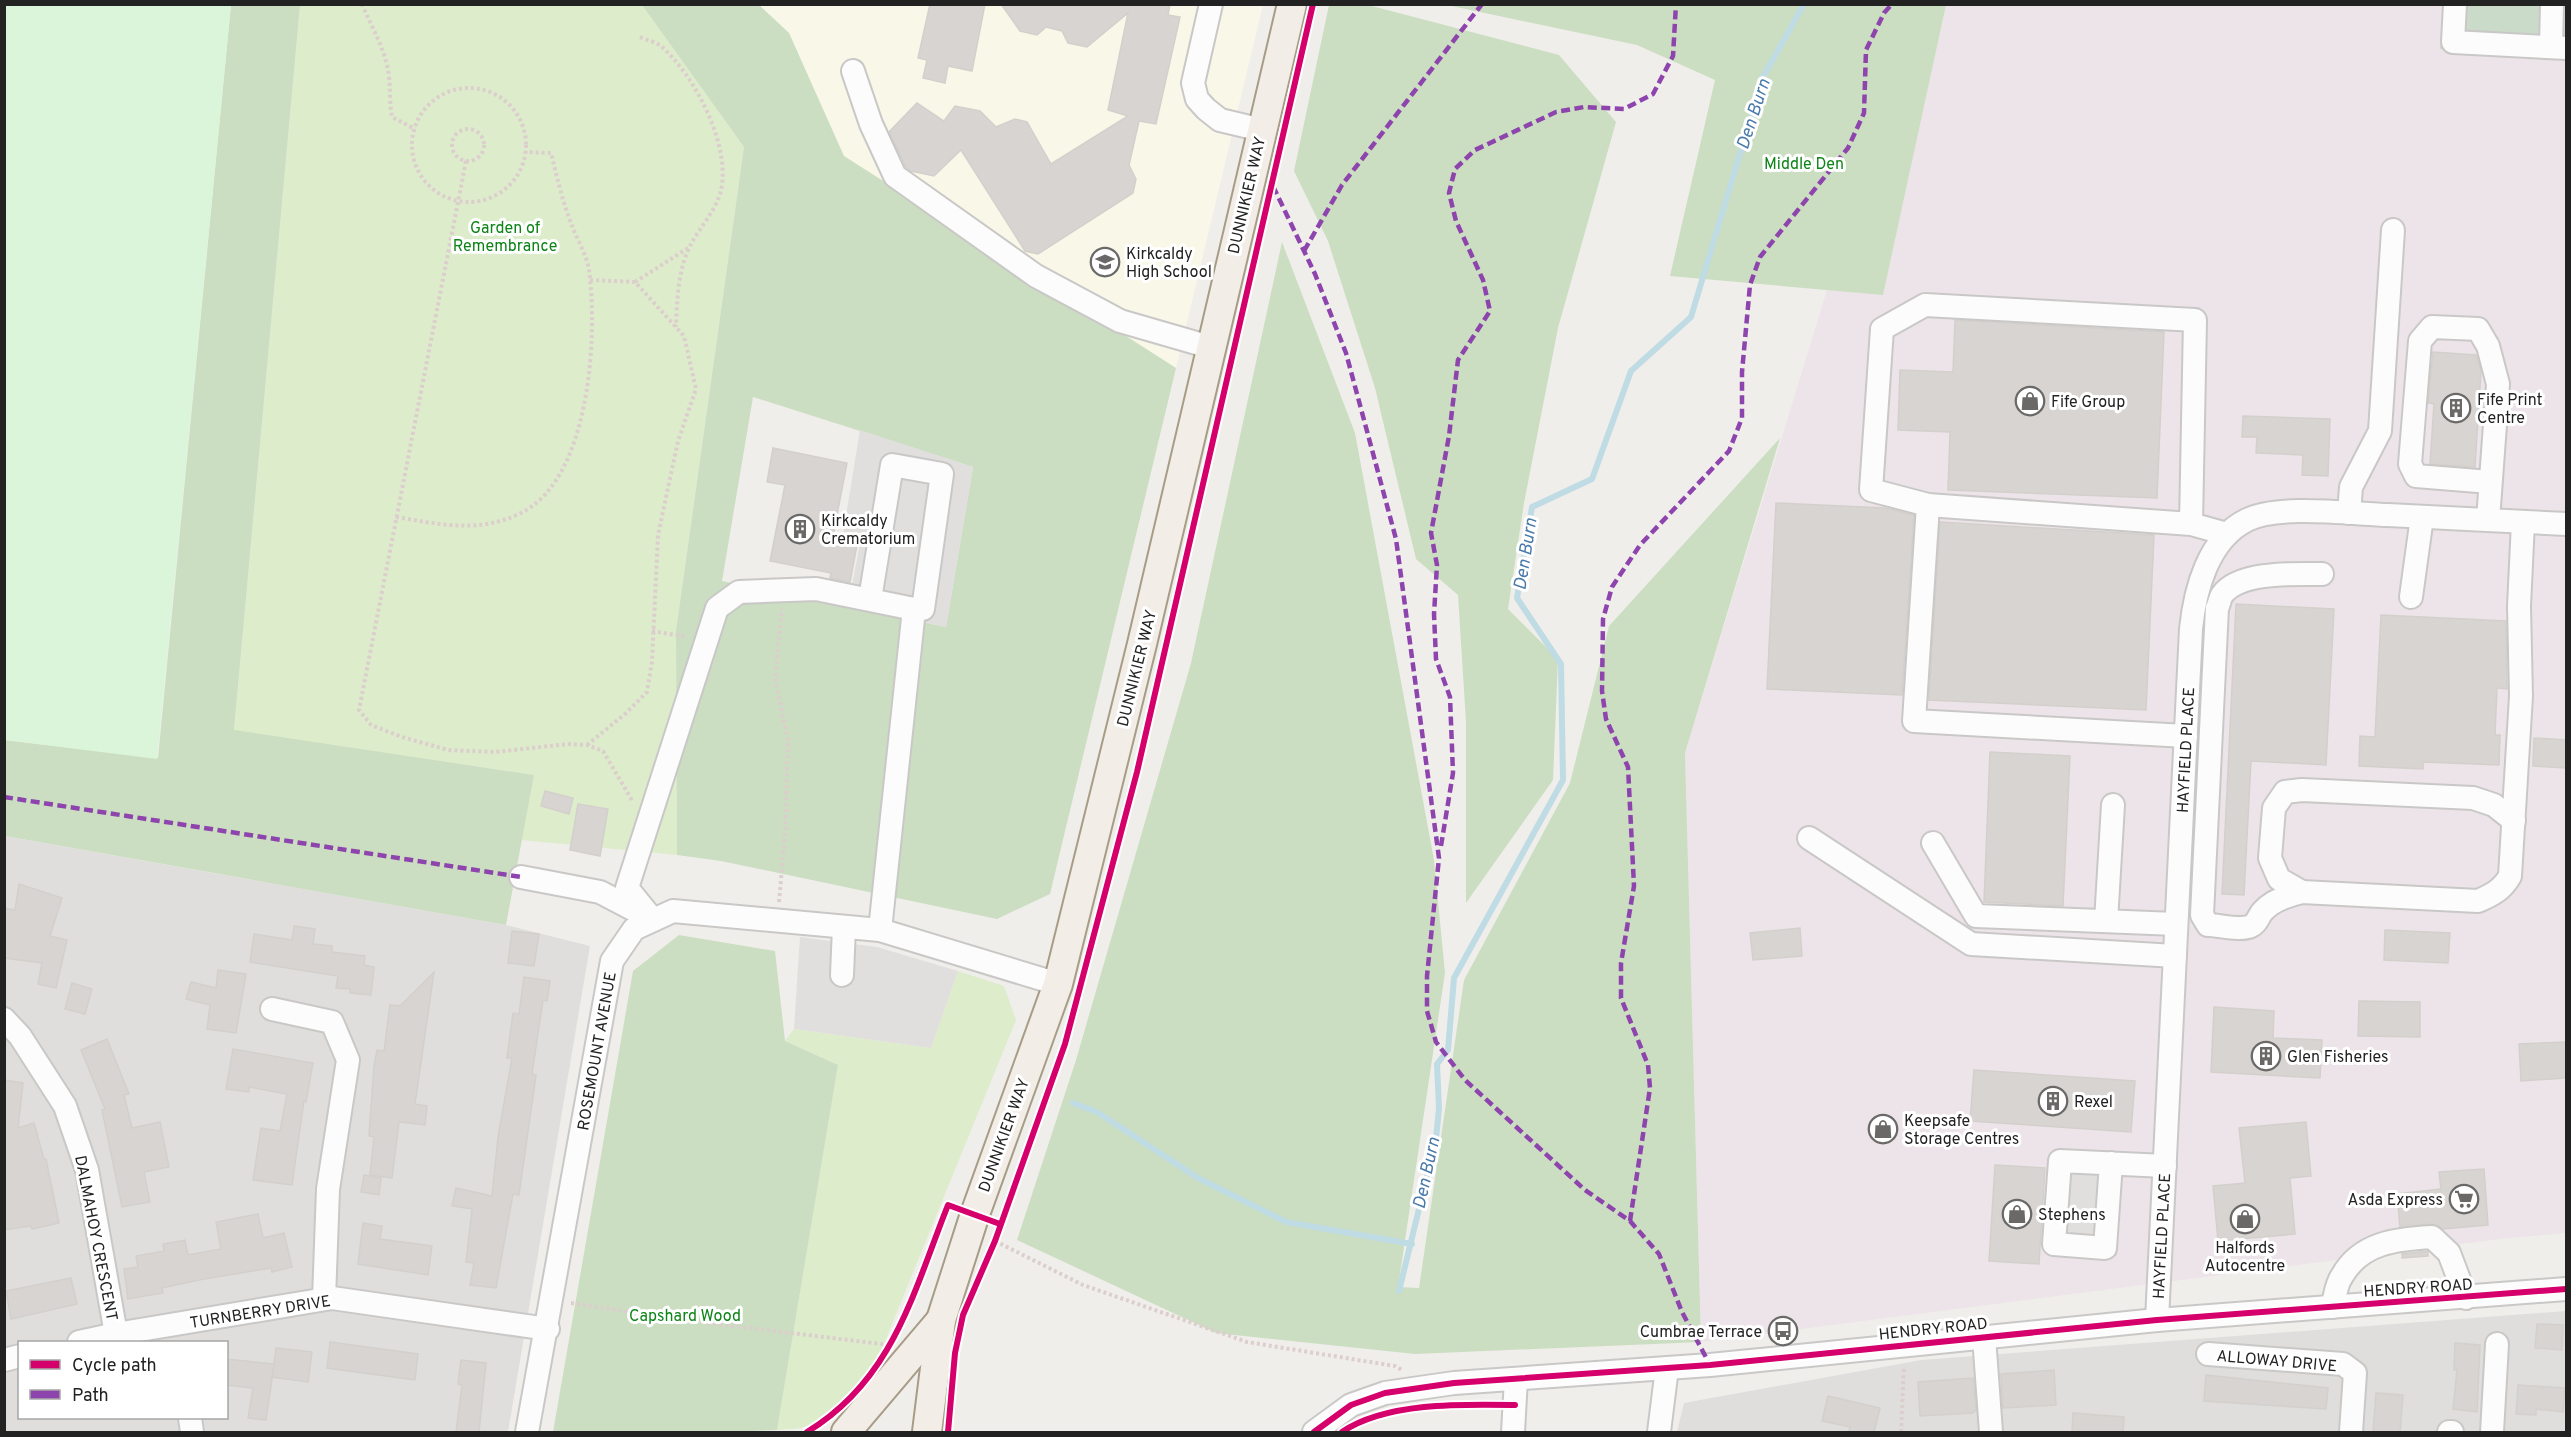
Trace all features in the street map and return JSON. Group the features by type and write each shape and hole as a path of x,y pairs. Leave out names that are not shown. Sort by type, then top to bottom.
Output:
{"main road":[{"name":"DUNNIKIER WAY","path":"927,1432 941,1320 975,1214 1058,984 1142,644 1292,4"},
{"name":"DUNNIKIER WAY","path":"846,1432 941,1320"}],"street":[{"path":"1211,4 1193,83 1197,99 1221,120 1262,130"},
{"path":"2455,4 2453,42 2558,47 2552,4"},
{"path":"854,71 871,124 895,176 1036,276 1120,321 1210,347"},
{"path":"2349,513 2351,487 2380,431 2392,230"},
{"path":"2191,524 2195,320 1925,305 1882,329 1871,490 1928,505 2191,524 2227,534"},
{"path":"2488,520 2498,384 2488,346 2478,329 2432,327 2420,341 2410,464 2416,476 2490,482"},
{"path":"653,920 627,888 717,608 739,592 816,589 923,609 942,474 892,465 870,599"},
{"path":"1928,505 1914,721 2186,736"},
{"name":"HAYFIELD PLACE","path":"2157,1320 2194,598 2203,570 2227,534 2247,520 2268,513 2349,513 2566,524"},
{"path":"2411,597 2422,517"},
{"path":"2322,574 2278,575 2234,585 2222,595 2217,609 2202,915 2208,925 2248,928 2257,922 2263,911 2274,903 2289,895 2302,892 2478,901 2505,886 2510,876 2521,696 2519,606 2523,522"},
{"path":"880,930 914,609"},
{"path":"2302,892 2279,879 2270,858 2274,808 2285,792 2302,790 2473,798 2494,805 2514,821"},
{"path":"2106,921 2113,805"},
{"path":"1809,838 1971,944 2175,956"},
{"path":"1934,843 1976,916 2176,924"},
{"path":"521,878 600,892 653,920"},
{"name":"ROSEMOUNT AVENUE","path":"527,1432 548,1329 612,962 634,929 672,911 880,930 1058,984"},
{"path":"842,975 844,927"},
{"path":"272,1010 332,1022 348,1060 328,1189 324,1299"},
{"name":"DALMAHOY CRESCENT","path":"4,1019 20,1036 65,1106 87,1170 116,1334"},
{"path":"2111,1163 2105,1248 2054,1244 2060,1161 2111,1163 2165,1166"},
{"path":"2332,1307 2341,1276 2363,1252 2395,1239 2432,1237 2449,1252 2466,1298"},
{"name":"HENDRY ROAD","path":"1314,1432 1351,1405 1385,1393 1435,1387 1667,1368 2157,1320 2566,1289"},
{"name":"TURNBERRY DRIVE","path":"84,1341 116,1334 176,1334 332,1298 548,1329"},
{"name":"HENDRY ROAD","path":"1984,1337 1991,1432"},
{"path":"2492,1432 2497,1344"},
{"name":"ALLOWAY DRIVE","path":"2208,1354 2343,1364 2355,1373 2351,1432"},
{"path":"1659,1432 1667,1368"},
{"path":"1513,1432 1516,1379"}],"path":[{"path":"362,4 383,50 388,72 392,117 414,129"},
{"path":"640,38 660,45 703,101 722,159 722,187 712,212 689,248 677,297 676,327"},
{"path":"472,88 490,92 506,101 522,124 526,152 521,170 510,185 502,191 477,202 458,201 440,195 426,183 416,166 412,148 414,129 422,112 436,99 453,90 472,88"},
{"path":"471,128 481,134 484,145 481,155 472,161 466,161 456,157 451,142 461,129 471,128"},
{"path":"396,517 459,527 486,524 522,512 544,494 558,477 570,452 583,412 592,368 589,268 561,197 551,153 526,152"},
{"path":"466,161 359,710 371,725 402,737 448,750 495,752 568,744 587,745 603,751 647,826"},
{"path":"589,280 635,282 689,248"},
{"path":"587,745 647,692 652,662 658,535 678,441 696,389 684,336 635,282"},
{"path":"778,921 785,835 788,740 775,679 784,590"},
{"path":"652,632 707,640"},
{"path":"975,1214 1000,1224 991,1251"},
{"path":"995,1241 1083,1286 1247,1342 1395,1366 1435,1387"},
{"path":"553,1300 675,1319 891,1345"},
{"path":"887,1353 895,1336"},
{"path":"1901,1432 1905,1345"}],"shaded area":[{"name":"Kirkcaldy High School","path":"759,5 1263,5 1176,368 843,156 789,33"},
{"path":"1946,5 2443,5 2440,48 2566,56 2566,1233 2500,1239 1701,1342 1685,753 1827,290 1883,294"},
{"path":"860,430 973,467 946,627 848,607 861,538 843,534"},
{"path":"4,836 506,925 590,946 508,1432 5,1432"},
{"path":"800,937 877,947 958,971 931,1048 794,1029"},
{"path":"2049,1166 2122,1170 2117,1256 2045,1252"},
{"path":"2566,1311 2566,1432 1677,1432 1684,1403 1921,1360"}],"green space":[{"path":"5,4 231,5 157,759 5,740"},
{"path":"231,5 300,5 234,730 534,775 506,925 5,836 4,740 158,758"},
{"name":"Garden of Remembrance","path":"300,5 642,5 744,147 676,631 677,855 521,840 534,775 234,731"},
{"path":"642,5 759,5 789,33 844,156 1176,368 1050,894 997,919 721,861 677,855 676,631 744,147","holes":["753,397 973,467 946,627 722,581"]},
{"path":"1329,5 1368,5 1559,55 1616,122 1558,328 1524,503 1508,609 1558,659 1553,780 1466,903 1466,722 1458,595 1416,559 1375,388 1328,241 1294,171"},
{"name":"Middle Den","path":"1447,5 1946,5 1883,295 1670,276 1715,80 1637,45"},
{"path":"2443,5 2566,5 2566,56 2440,49"},
{"path":"1282,242 1355,433 1434,860 1445,973 1398,1287 1419,1288 1464,980 1570,783 1609,626 1780,438 1685,753 1701,1342 1415,1354 1216,1333 1017,1240 1076,1060 1191,663"},
{"name":"Capshard Wood","path":"679,935 775,951 785,1041 838,1065 777,1430 553,1432 633,971"},
{"path":"958,971 1004,986 1016,1020 881,1351 835,1407 801,1428 777,1430 838,1065 785,1041 794,1029 931,1048"}],"building":[{"path":"930,4 985,4 972,71 948,66 945,83 923,78 927,60 918,58"},
{"path":"1001,4 1170,4 1168,15 1180,17 1156,124 1139,121 1129,165 1136,179 1133,193 1038,254 1025,251 961,150 934,176 911,171 906,167 889,132 917,103 944,121 955,106 980,111 996,127 1015,119 1027,122 1051,164 1128,116 1108,110 1128,13 1087,47 1068,43 1062,31 1046,27 1037,35 1020,31"},
{"name":"Fife Group","path":"1955,320 2164,332 2157,498 1948,490 1950,432 1898,430 1900,370 1953,372"},
{"name":"Fife Print Centre","path":"2433,352 2476,355 2481,371 2475,467 2430,464 2434,404 2428,403"},
{"path":"2243,416 2330,419 2328,476 2302,475 2303,455 2256,453 2257,437 2242,437"},
{"name":"Kirkcaldy Crematorium","path":"773,448 847,463 832,541 857,545 850,582 830,578 831,573 770,561 785,485 767,482"},
{"path":"1776,503 1885,508 1914,515 1902,695 1767,689"},
{"path":"1940,522 2154,535 2146,710 1929,700"},
{"path":"2236,604 2334,609 2326,765 2251,761 2244,895 2222,894"},
{"path":"2381,615 2506,621 2507,689 2497,688 2495,735 2500,735 2499,765 2423,762 2423,769 2359,766 2360,736 2375,737"},
{"path":"2534,738 2566,740 2566,768 2533,766"},
{"path":"1990,752 2070,756 2063,906 1984,902"},
{"path":"545,791 573,798 569,814 541,806"},
{"path":"578,804 608,809 600,856 570,850"},
{"path":"19,884 62,898 50,936 67,940 56,988 38,984 42,963 4,958 4,908 15,910"},
{"path":"294,926 315,929 313,944 332,946 332,952 365,956 364,965 374,967 371,995 350,993 350,989 336,988 338,976 250,962 254,934 292,940"},
{"path":"1800,928 1802,956 1753,960 1750,933"},
{"path":"2385,930 2450,933 2448,963 2384,960"},
{"path":"512,931 539,934 534,966 508,963"},
{"path":"218,970 246,974 236,1033 207,1029 210,1005 186,999 191,982 216,988"},
{"path":"434,972 415,1104 427,1106 425,1125 399,1122 392,1178 370,1175 374,1137 369,1136 374,1066 377,1050 384,1051 390,1005 400,1006"},
{"path":"524,977 550,981 547,1001 543,1000 532,1074 536,1075 519,1195 513,1194 496,1288 470,1285 474,1263 466,1262 472,1209 452,1206 456,1188 492,1196 498,1137 512,1058 507,1058 513,1013 519,1014"},
{"path":"72,983 92,989 85,1014 65,1009"},
{"path":"2359,1001 2420,1002 2420,1037 2358,1036"},
{"name":"Glen Fisheries","path":"2214,1007 2274,1011 2273,1038 2322,1040 2320,1078 2211,1072"},
{"path":"107,1039 129,1094 124,1095 132,1128 160,1122 169,1167 144,1172 150,1202 122,1207 102,1110 105,1109 81,1050"},
{"path":"2566,1042 2566,1078 2521,1081 2519,1044"},
{"path":"233,1049 313,1063 306,1102 304,1101 292,1185 253,1180 261,1128 280,1131 287,1094 249,1087 249,1092 226,1089"},
{"name":"Rexel","path":"1974,1070 2135,1081 2131,1132 1970,1121"},
{"path":"4,1080 23,1083 18,1128 34,1123 44,1159 46,1159 59,1223 32,1229 31,1226 4,1230"},
{"path":"2306,1122 2311,1176 2290,1178 2295,1234 2218,1241 2213,1186 2245,1183 2239,1128"},
{"name":"Stephens","path":"1995,1165 2045,1168 2039,1264 1989,1261"},
{"name":"Asda Express","path":"2484,1169 2488,1225 2443,1229 2432,1224 2400,1227 2397,1194 2441,1189 2439,1172"},
{"path":"364,1175 381,1178 379,1195 361,1192"},
{"path":"258,1214 263,1238 284,1233 292,1267 272,1272 271,1268 204,1279 162,1288 163,1293 128,1299 124,1269 138,1267 136,1256 164,1251 163,1244 185,1240 188,1255 221,1249 216,1222"},
{"path":"363,1223 382,1226 380,1239 432,1246 428,1275 358,1264"},
{"path":"2428,1251 2428,1256 2402,1258 2402,1254"},
{"path":"71,1278 77,1304 11,1319 6,1291"},
{"path":"2537,1324 2563,1325 2562,1350 2535,1348"},
{"path":"330,1342 418,1354 415,1380 327,1368"},
{"path":"2455,1343 2480,1345 2477,1412 2453,1409 2457,1370 2454,1370"},
{"path":"276,1348 312,1352 308,1382 272,1377 266,1420 248,1418 253,1388 228,1385 228,1359 274,1364"},
{"path":"461,1360 486,1363 479,1432 456,1432 462,1385 458,1384"},
{"path":"2054,1370 2056,1405 2003,1408 2001,1374"},
{"path":"2206,1375 2328,1388 2326,1409 2204,1401"},
{"path":"1973,1378 1976,1410 1973,1413 1920,1416 1918,1382"},
{"path":"2518,1385 2565,1388 2563,1412 2536,1409 2536,1415 2516,1414"},
{"path":"2376,1393 2403,1395 2400,1432 2373,1432"},
{"path":"1828,1396 1880,1408 1874,1432 1849,1432 1850,1427 1822,1421"},
{"path":"2073,1413 2124,1417 2123,1432 2072,1432"}],"waterway":[{"name":"Den Burn","path":"1399,1291 1436,1139 1439,1108 1437,1064 1448,1050 1454,978 1563,780 1561,664 1517,598 1532,507 1592,479 1631,371 1691,317 1763,77 1804,4"},
{"path":"1073,1103 1097,1112 1198,1178 1286,1222 1412,1244"}],"marked path":[{"path":"1304,251 1342,185 1482,4"},
{"path":"1441,846 1453,773 1450,697 1436,659 1434,614 1437,565 1431,533 1449,436 1458,360 1490,311 1483,280 1456,221 1449,193 1455,169 1475,150 1556,112 1584,107 1624,109 1653,94 1673,56 1676,4"},
{"path":"1630,1221 1650,1088 1648,1065 1621,998 1621,963 1634,886 1628,767 1606,719 1602,691 1603,619 1612,587 1640,545 1729,451 1742,418 1742,372 1750,285 1760,257 1848,148 1864,113 1866,50 1884,13 1892,4"},
{"path":"1273,186 1315,274 1346,353 1396,539 1439,858 1427,976 1427,1011 1436,1042 1465,1080 1585,1190 1630,1221 1659,1254 1682,1312 1710,1365"},
{"path":"4,797 521,877"}],"cycle path":[{"path":"948,1432 955,1353 963,1315 995,1241 1065,1044 1137,772 1313,4"},
{"path":"807,1432 836,1411 860,1387 880,1361 911,1302 948,1205 1000,1224"},
{"path":"1314,1432 1351,1405 1385,1393 1454,1383 1710,1365 2157,1320 2566,1289"},
{"path":"1342,1432 1360,1422 1402,1410 1449,1405 1515,1405"}],"place":[{"name":"Kirkcaldy High School","path":"1105,262"},
{"name":"Fife Group","path":"2030,401"},
{"name":"Fife Print Centre","path":"2456,408"},
{"name":"Kirkcaldy Crematorium","path":"800,529"},
{"name":"Glen Fisheries","path":"2266,1056"},
{"name":"Rexel","path":"2053,1101"},
{"name":"Keepsafe Storage Centres","path":"1883,1129"},
{"name":"Asda Express","path":"2464,1199"},
{"name":"Stephens","path":"2017,1214"},
{"name":"Halfords Autocentre","path":"2245,1219"},
{"name":"Cumbrae Terrace","path":"1783,1331"}]}
